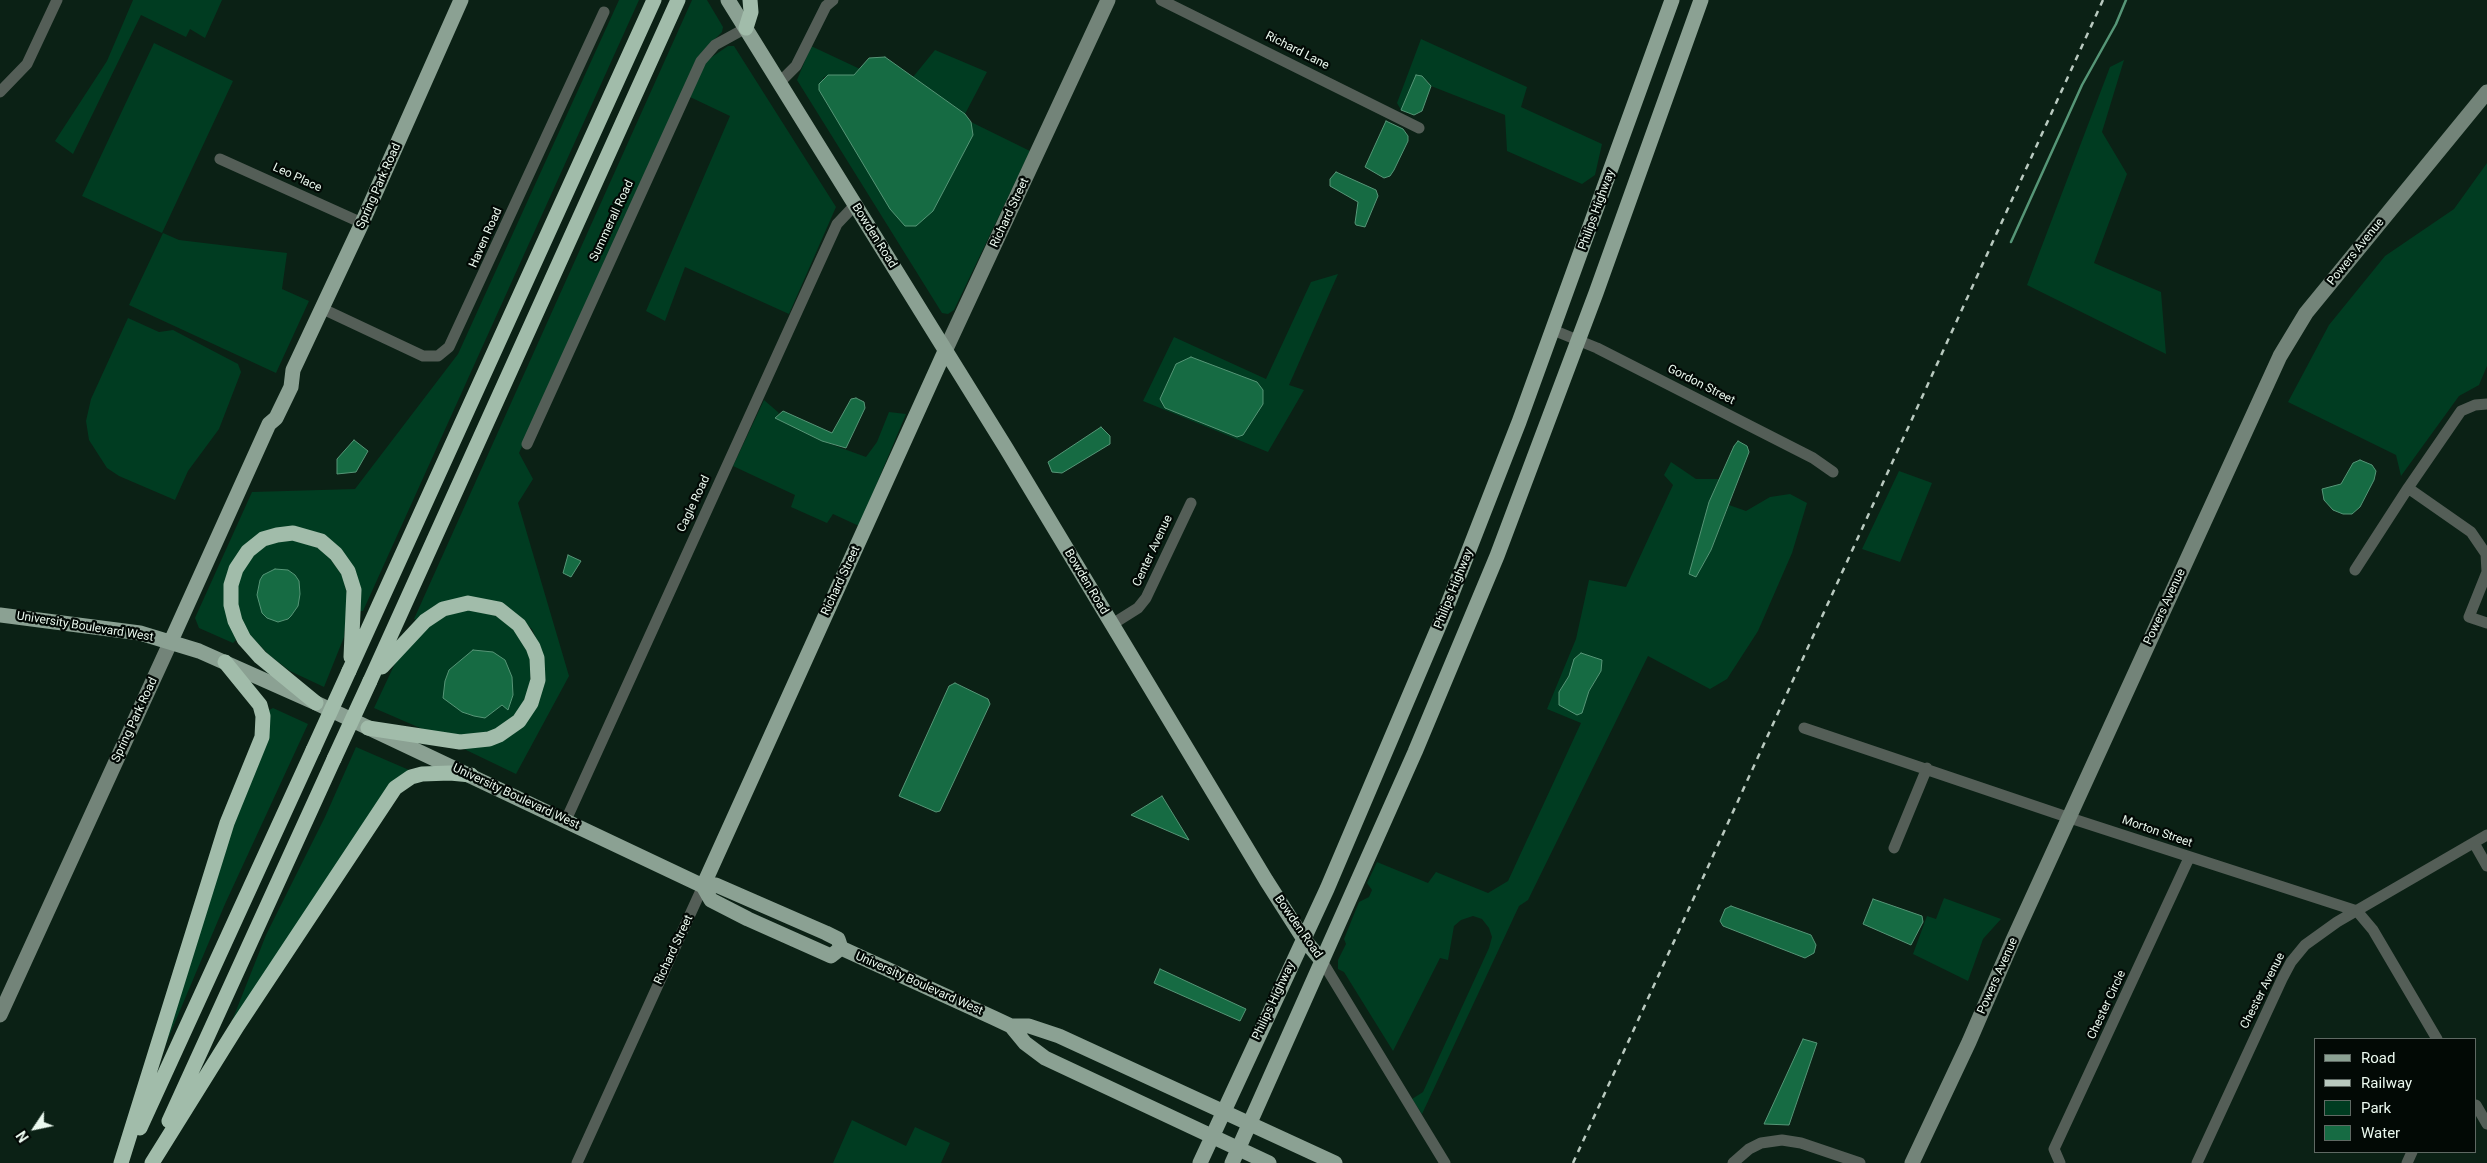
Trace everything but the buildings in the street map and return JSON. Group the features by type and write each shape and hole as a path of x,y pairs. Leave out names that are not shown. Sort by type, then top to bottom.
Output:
{"highway":[{"path":"122,1163 313,750 654,0"},
{"path":"151,1163 678,0"},
{"path":"746,28 751,12 750,0"},
{"path":"316,703 260,658 244,639 235,621 231,605 231,585 241,559 256,544 277,535 303,535 321,541 342,562 354,590 354,632 349,670"},
{"path":"368,728 460,742 489,739 509,729 525,712 536,691 538,669 533,647 527,635 514,620 500,609 468,602 443,609 425,621 406,639 370,681"},
{"path":"122,1163 227,823 262,737 264,721 260,705 225,662"},
{"path":"151,1163 238,1025 394,788 410,777 422,774 436,773 471,776"}],"main road":[{"name":"Spring Park Road","path":"171,641 269,424 276,418 291,387 293,370 362,223 461,0"},
{"name":"Bowden Road","path":"728,0 945,351 1303,938 1322,961"},
{"name":"Philips Highway","path":"1200,1163 1327,889 1444,614 1553,330 1672,0"},
{"path":"1235,1156 1469,625 1578,340 1701,0"},
{"path":"1647,70 1673,78"},
{"path":"1629,120 1655,130"},
{"name":"Richard Street","path":"703,886 945,351"},
{"path":"1444,614 1469,625"},
{"name":"University Boulevard West","path":"0,615 81,624 171,641 225,662 566,820 703,886 716,885 826,933 838,939 841,948 1012,1026 1029,1026 1059,1036 1335,1163"},
{"name":"University Boulevard West","path":"1012,1026 1025,1043 1045,1058 1212,1138 1235,1156 1269,1163"}],"street":[{"path":"0,92 27,64 57,0"},
{"path":"780,84 796,66 826,6 834,0"},
{"name":"Richard Street","path":"945,351 1108,0"},
{"name":"Richard Lane","path":"1161,0 1419,128"},
{"name":"Haven Road","path":"323,308 423,356 438,356 450,347 604,12"},
{"name":"Summerall Road","path":"527,444 701,61 716,45 746,28"},
{"name":"Powers Avenue","path":"1912,1163 1969,1042 2209,510 2292,335 2306,313 2487,92"},
{"name":"Leo Place","path":"220,159 362,223"},
{"name":"Cagle Road","path":"566,820 837,224 855,205"},
{"name":"Gordon Street","path":"1553,330 1597,348 1757,429 1812,458 1833,472"},
{"path":"2355,570 2461,411 2475,405 2487,404"},
{"path":"2408,488 2471,532 2486,554 2487,572 2469,617 2487,623"},
{"name":"Center Avenue","path":"1112,625 1138,608 1146,598 1191,502"},
{"name":"Spring Park Road","path":"0,1015 171,641"},
{"name":"Morton Street","path":"1804,728 2189,858 2357,911"},
{"path":"1894,848 1926,768"},
{"name":"Chester Avenue","path":"2197,1163 2291,962 2313,939 2487,835"},
{"path":"2474,843 2487,866"},
{"name":"Chester Circle","path":"2060,1163 2054,1149 2189,858"},
{"name":"Richard Street","path":"577,1163 703,886"},
{"path":"2357,911 2373,930 2436,1038"},
{"name":"Bowden Road","path":"1322,961 1444,1163"},
{"path":"2477,1107 2487,1124"},
{"path":"1733,1163 1749,1149 1761,1143 1782,1140 1801,1143 1860,1163"}],"green space":[{"path":"133,0 222,0 205,38 190,29 186,37 141,15 73,154 55,141 107,61"},
{"path":"619,0 639,0 363,611 359,611 360,595 322,537 251,541 225,608 236,640 233,643 199,628 195,618 252,492 355,489 458,354"},
{"path":"692,0 707,0 723,27 722,32 702,52 519,453 533,479 518,503 569,676 516,774 464,749 511,735 543,655 532,629 507,608 484,599 418,621 414,619"},
{"path":"1421,39 1527,87 1521,107 1602,144 1595,175 1582,184 1507,151 1505,115 1431,86 1428,81 1416,76 1401,110 1397,103"},
{"path":"154,43 233,81 162,233 82,196"},
{"path":"728,46 734,46 836,207 789,314 685,267 665,321 646,311 730,116 690,97 706,61"},
{"path":"811,46 860,69 854,75 828,75 823,78 827,105 832,108 890,209 973,135 971,122 1030,151 954,310 948,314 942,313 797,80"},
{"path":"935,50 987,72 965,114 913,77"},
{"path":"2124,60 2102,132 2127,174 2094,263 2161,292 2166,354 2027,285 2110,67"},
{"path":"2487,163 2487,366 2479,385 2459,396 2401,476 2396,455 2288,402 2329,325 2385,256 2454,209"},
{"path":"163,233 179,240 287,253 282,289 309,301 276,373 129,305"},
{"path":"1338,274 1289,385 1304,390 1268,452 1143,401 1174,337 1266,379 1311,282"},
{"path":"128,318 159,332 173,330 238,364 241,372 219,429 188,471 175,500 119,476 107,468 89,440 86,421 91,399"},
{"path":"764,400 779,413 775,418 822,441 866,457 877,442 889,412 906,414 859,526 833,514 827,523 791,507 795,495 733,466"},
{"path":"1671,462 1696,479 1719,479 1709,502 1689,574 1696,577 1711,550 1729,505 1746,511 1770,497 1790,494 1807,503 1792,553 1758,631 1727,679 1710,689 1648,656 1528,900 1519,906 1422,1114 1412,1099 1423,1092 1489,948 1492,937 1489,928 1482,919 1473,916 1461,920 1454,926 1448,960 1440,958 1393,1051 1344,972 1338,969 1338,960 1346,944 1344,939 1359,902 1369,897 1372,890 1367,883 1377,862 1428,883 1436,872 1488,893 1508,881 1581,723 1547,709 1576,639 1589,580 1626,587 1673,485 1664,475","holes":["1601,671 1589,691 1582,713 1559,692 1569,676"]},
{"path":"1899,471 1932,483 1900,562 1862,549"},
{"path":"293,540 317,547 328,556 342,575 348,597 344,637 324,687 290,671 269,655 250,635 236,609 238,579 250,557 269,543","holes":["299,581 300,594 288,619 284,621 262,613 262,609"]},
{"path":"467,609 497,616 516,630 531,659 530,689 516,715 493,731 464,736 427,731 374,708 398,657 437,618","holes":["473,650 493,652 512,677 513,695 508,709 502,705 485,718 469,715 456,708 448,700 445,681 449,670"]},
{"path":"273,708 308,724 225,904 159,1060 267,711"},
{"path":"356,747 409,770 230,1026 266,935 325,817"},
{"path":"1944,898 2001,919 1983,939 1968,981 1913,954 1927,916 1936,919"},
{"path":"852,1120 906,1146 915,1127 950,1143 941,1163 833,1163"}],"water":[{"path":"885,57 965,114 971,122 973,135 933,211 916,226 905,226 890,209 819,90 819,84 828,75 854,75 869,58"},
{"path":"1416,75 1422,76 1431,86 1422,111 1414,115 1401,110"},
{"path":"1386,121 1403,129 1408,136 1408,141 1394,170 1390,176 1384,178 1365,167"},
{"path":"1336,172 1376,190 1378,196 1365,227 1355,223 1358,202 1330,186 1330,179"},
{"path":"1191,357 1257,382 1263,390 1263,404 1243,435 1237,437 1165,408 1160,399 1176,364"},
{"path":"856,398 864,402 865,408 846,448 822,441 775,418 783,411 832,433 851,399"},
{"path":"1101,427 1110,436 1110,444 1062,473 1052,472 1048,462"},
{"path":"354,440 368,451 356,472 337,474 337,459"},
{"path":"1738,441 1747,446 1749,452 1711,550 1696,577 1689,574 1709,502"},
{"path":"2360,460 2372,465 2376,471 2374,480 2360,507 2352,514 2343,514 2333,510 2324,500 2322,489 2341,484 2353,463"},
{"path":"568,555 581,561 571,577 563,573"},
{"path":"275,569 288,570 295,575 299,581 300,594 298,606 291,616 278,622 267,618 262,613 257,595 263,575"},
{"path":"473,650 493,652 505,660 512,677 513,695 508,710 502,705 485,718 474,716 462,712 443,698 445,681 449,670"},
{"path":"1581,653 1602,660 1601,671 1589,691 1582,713 1577,715 1559,705 1559,692 1569,676 1574,659"},
{"path":"955,683 988,699 990,704 940,811 936,812 899,796 949,686"},
{"path":"1162,796 1189,840 1131,815"},
{"path":"1873,899 1922,916 1923,922 1911,945 1863,924"},
{"path":"1731,906 1811,935 1816,945 1814,953 1805,958 1723,926 1720,921 1725,909"},
{"path":"1160,969 1246,1009 1240,1021 1154,983"},
{"path":"1803,1039 1817,1043 1789,1125 1764,1124"}],"waterway":[{"path":"2011,242 2082,85 2116,24 2126,0"}],"railway":[{"path":"1573,1163 2103,0"}]}
